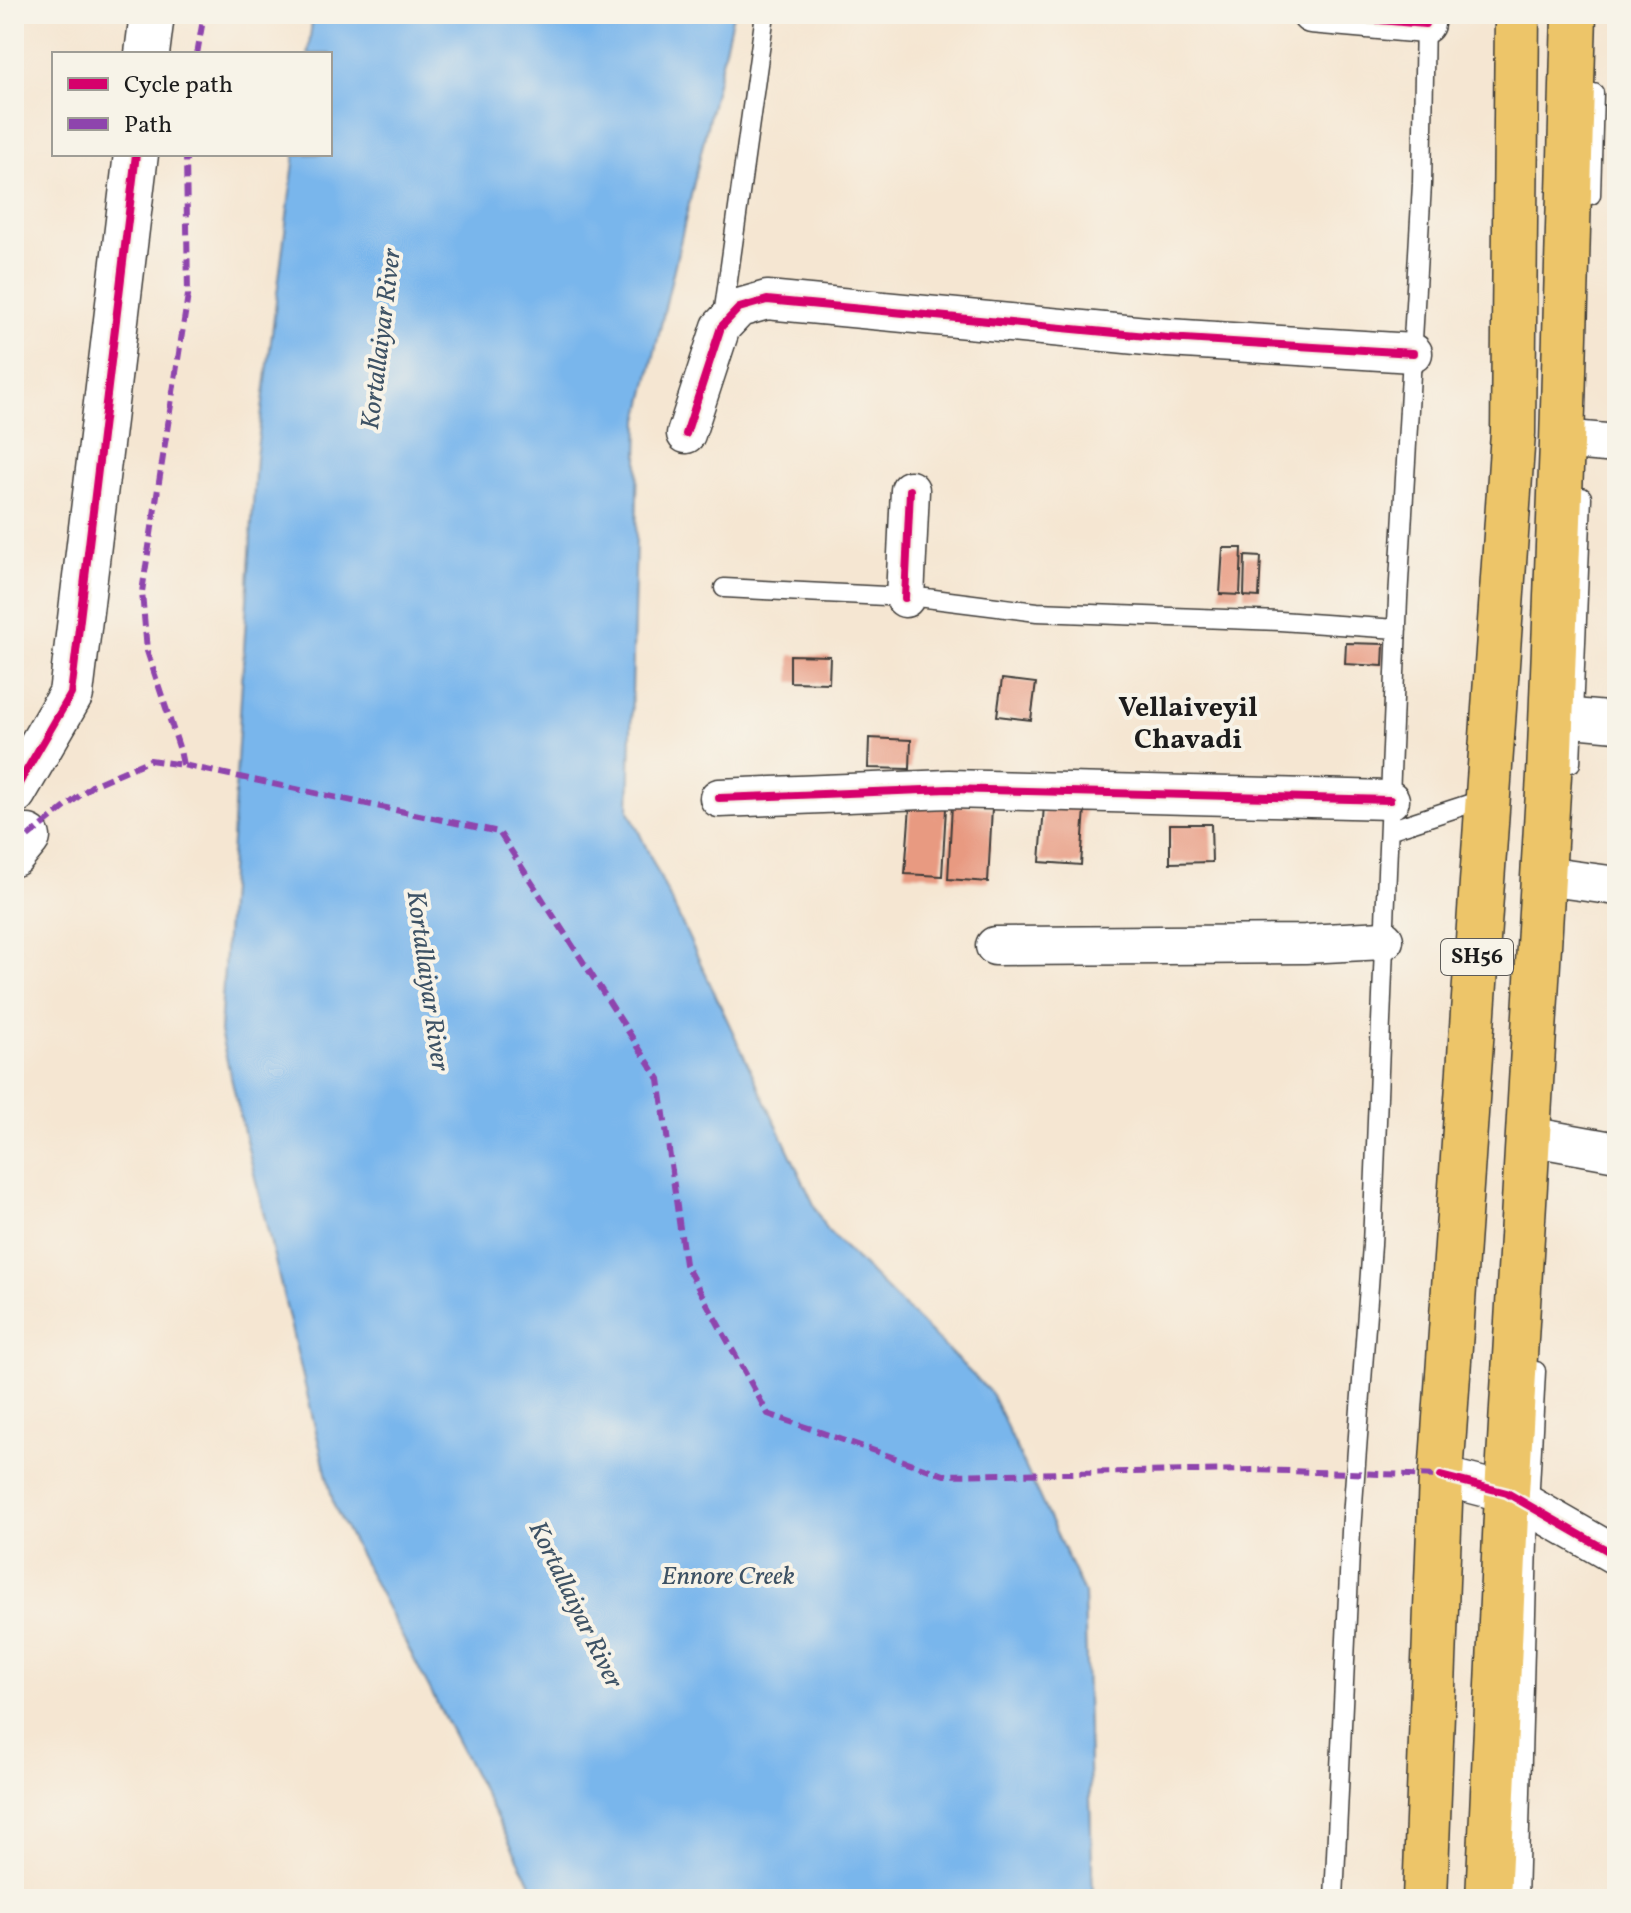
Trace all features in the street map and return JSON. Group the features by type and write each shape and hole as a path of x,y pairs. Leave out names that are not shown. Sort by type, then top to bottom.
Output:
{"main road":[{"name":"SH56","path":"1425,1899 1441,1476 1513,433 1517,14"},
{"name":"SH56","path":"1488,1899 1543,1139 1558,878 1563,717 1585,447 1574,14"}],"street":[{"path":"147,52 152,14"},
{"path":"1311,14 1425,19"},
{"path":"14,792 71,694 136,156"},
{"path":"686,434 721,327 739,308 767,300 1168,338 1413,353"},
{"path":"905,598 910,490"},
{"path":"1563,717 1617,722"},
{"path":"719,798 949,789 1389,815"},
{"path":"1558,878 1617,886"},
{"path":"995,946 1305,944 1384,940"},
{"path":"1543,1139 1617,1152"},
{"path":"1441,1476 1518,1499 1617,1556"}],"lane":[{"path":"721,327 765,14"},
{"path":"1334,1899 1351,1531 1372,1245 1397,629 1422,184 1425,19"},
{"path":"1590,219 1594,77"},
{"path":"724,588 926,598 1037,612 1280,621 1397,629"},
{"path":"1563,717 1570,777"},
{"path":"1389,815 1481,800 1488,795"},
{"path":"1518,1899 1518,1499 1537,1347"}],"water":[{"name":"Ennore Creek","path":"313,14 733,14 639,420 629,811 825,1228 991,1393 1084,1593 1093,1899 539,1899 334,1506 220,1032 256,457 295,156 332,156 332,52 308,52"}],"building":[{"path":"1613,213 1617,214 1617,260 1611,260"},
{"path":"1615,380 1617,427 1610,427"},
{"path":"1223,548 1242,548 1240,595 1220,594"},
{"path":"1245,556 1261,557 1259,597 1244,596"},
{"path":"1346,643 1384,644 1383,666 1345,664"},
{"path":"790,655 830,656 829,683 790,682"},
{"path":"1002,679 1036,683 1031,720 997,716"},
{"path":"869,738 911,740 910,769 868,768"},
{"path":"952,805 992,808 988,882 948,879"},
{"path":"1044,805 1085,808 1081,865 1040,862"},
{"path":"910,806 946,808 942,876 905,874"},
{"path":"1170,824 1211,824 1212,862 1170,863"}],"marked path":[{"path":"197,52 204,14"},
{"path":"183,765 147,651 142,592 188,295 186,156"},
{"path":"28,837 93,785 150,760 499,832 659,1079 685,1264 768,1414 944,1475 1255,1470 1441,1476"}],"cycle path":[{"path":"1311,14 1425,24"},
{"path":"14,792 71,694 136,156"},
{"path":"686,434 721,327 739,308 767,300 1168,338 1413,353"},
{"path":"905,598 910,490"},
{"path":"719,798 949,789 1390,800"},
{"path":"1441,1476 1507,1493 1617,1556"}],"district":[{"name":"Vellaiveyil Chavadi","path":"1188,724"}],"water label":[{"name":"Kortallaiyar River","path":"382,339"},
{"name":"Kortallaiyar River","path":"427,981"},
{"name":"Kortallaiyar River","path":"575,1605"}]}
